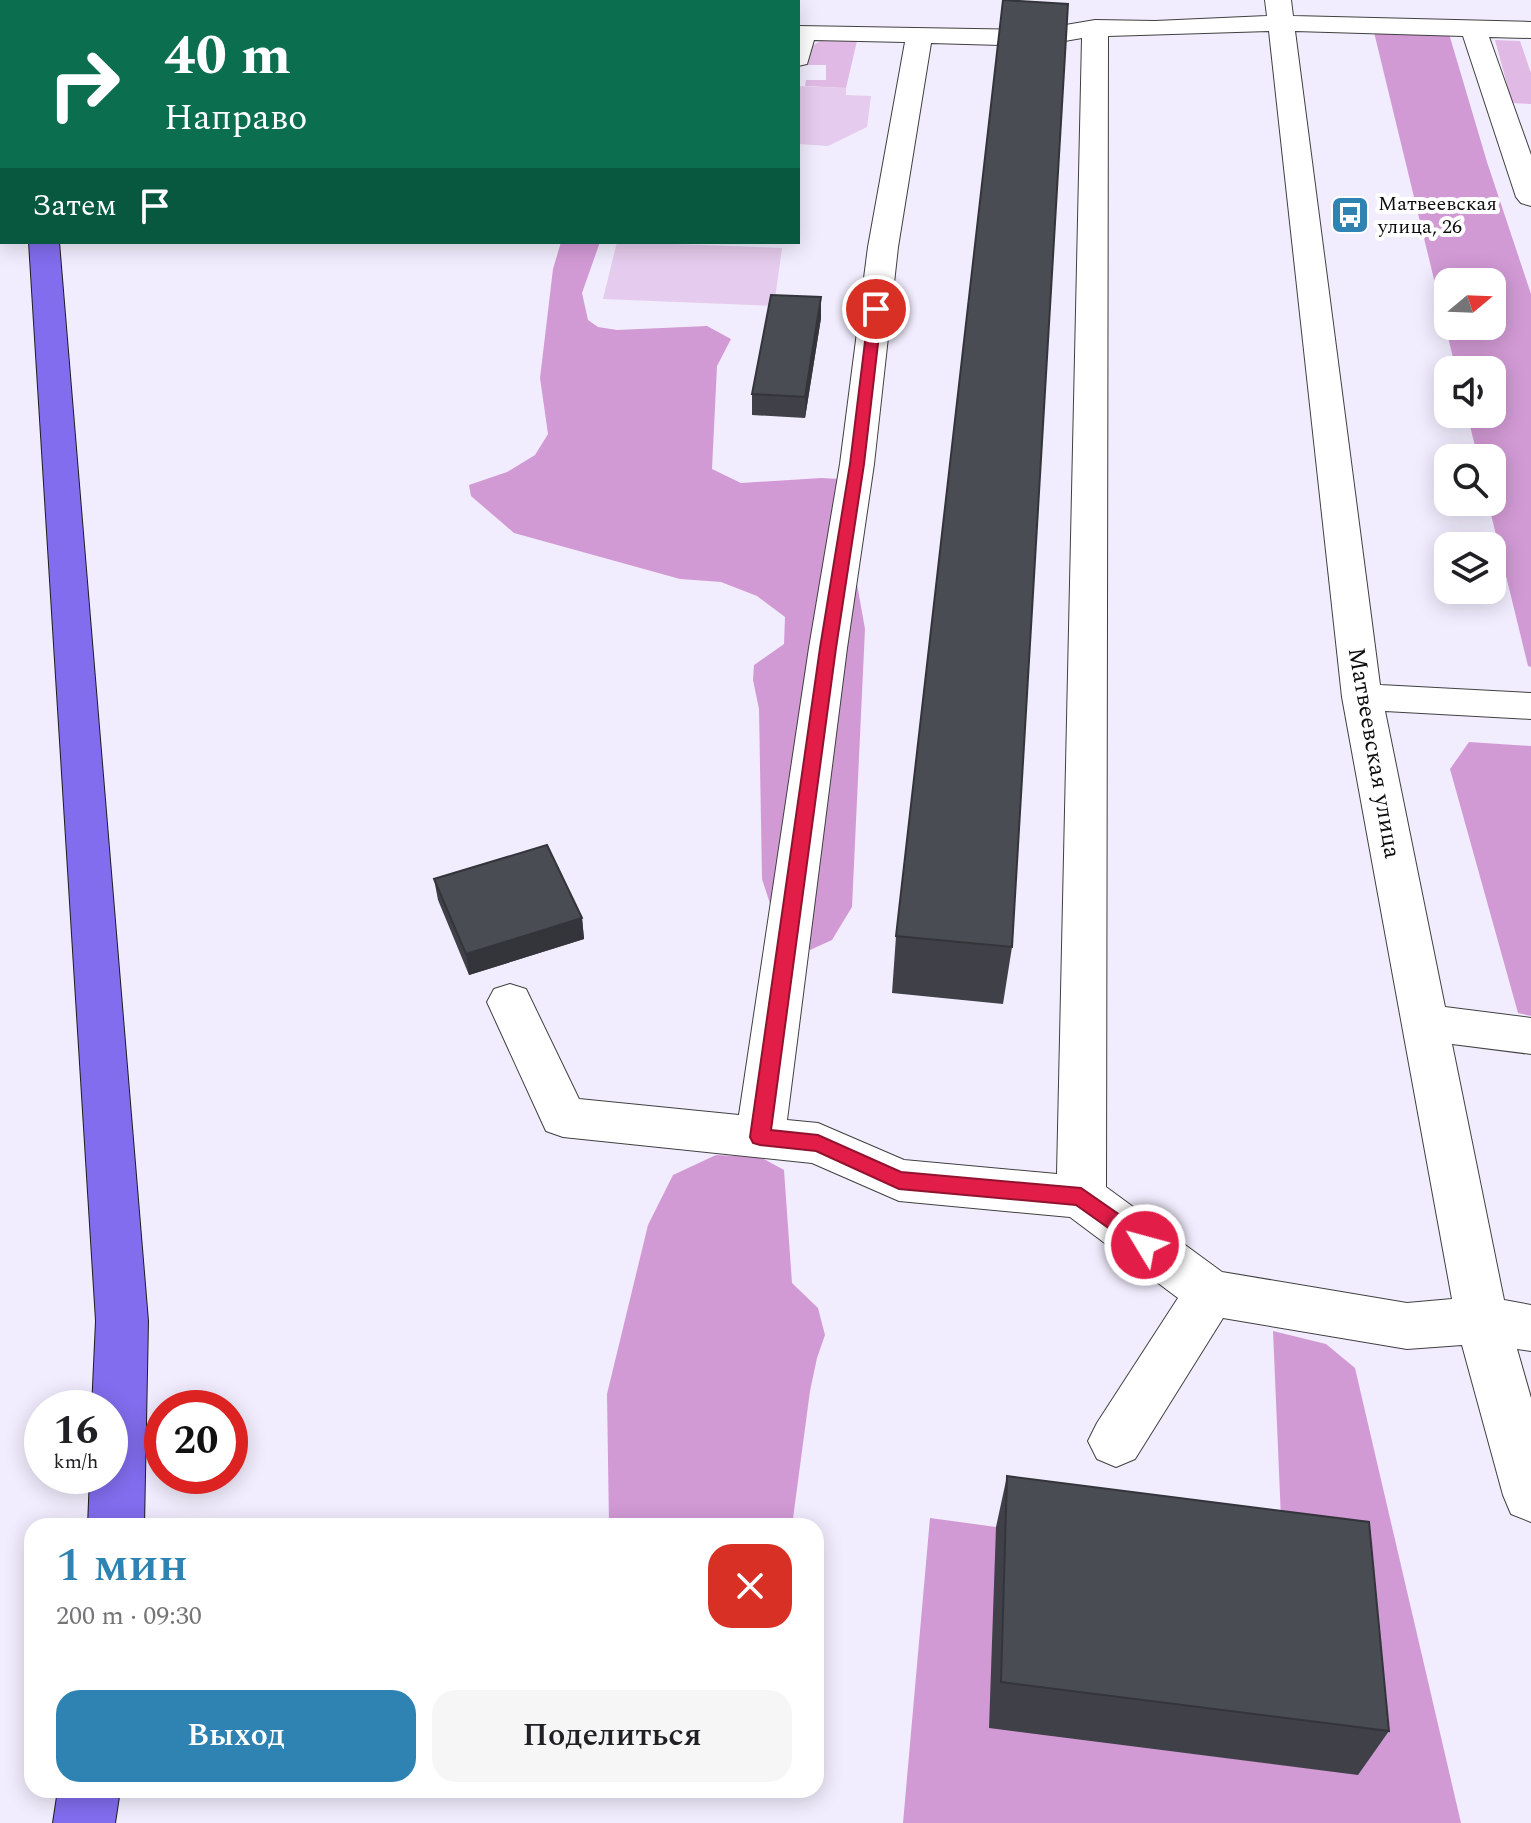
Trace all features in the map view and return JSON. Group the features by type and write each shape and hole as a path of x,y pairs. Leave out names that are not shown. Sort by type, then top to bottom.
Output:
{"main road":[{"path":"44,244 122,1321 116,1518"},
{"path":"84,1823 88,1798"}],"street":[{"path":"1135,28 1137,0"},
{"path":"800,49 806,22 919,35 1036,38 1095,28 1135,28 1278,11 1474,29 1531,30"},
{"name":"Матвеевская улица","path":"1278,11 1362,697 1424,1022 1506,1324 1531,1495"},
{"path":"1081,1197 1095,28"},
{"path":"1474,29 1503,115 1522,149 1531,197"},
{"path":"760,1137 828,648 857,464 883,247 919,35"},
{"path":"1503,115 1531,117"},
{"path":"1362,697 1531,706"},
{"path":"510,1002 563,1117 818,1143 899,1180 1081,1197 1210,1293 1407,1326 1506,1324"},
{"path":"1424,1022 1531,1036"},
{"path":"1116,1441 1210,1293"}],"shaded area":[{"path":"1372,24 1447,27 1531,294 1531,667 1528,666 1506,576 1506,532 1495,532 1491,516 1506,516 1506,444 1474,444 1470,428 1506,428 1506,356 1453,356 1449,340 1506,340 1506,268 1434,268 1434,279"},
{"path":"824,39 857,41 846,88 805,86 806,80 826,80 826,65 807,65 808,48"},
{"path":"1495,40 1520,41 1531,73 1531,104 1512,103"},
{"path":"800,86 846,88 846,95 871,96 867,127 828,146 800,144"},
{"path":"560,244 599,244 582,293 588,320 598,327 617,330 707,326 731,339 717,366 712,469 741,483 821,478 860,480 849,539 865,629 852,907 832,940 810,950 776,922 762,879 759,709 753,680 754,665 784,644 785,617 757,596 721,582 680,579 514,533 471,496 469,485 507,472 535,455 548,434 540,378 553,269"},
{"path":"617,244 782,248 774,306 603,299"},
{"path":"1469,742 1531,746 1531,1016 1518,1013 1450,769"},
{"path":"716,1155 760,1157 784,1170 792,1283 818,1308 825,1335 810,1391 793,1518 609,1518 607,1394 648,1225 673,1175"},
{"path":"1273,1331 1326,1344 1355,1368 1461,1823 903,1823 930,1518 1283,1566"}],"building":[{"path":"1003,0 1068,4 1012,947 896,936"},
{"path":"771,295 821,297 805,397 752,394"},
{"path":"547,845 582,918 466,954 434,879"},
{"path":"1007,1476 1369,1522 1389,1731 1001,1682"}],"place":[{"name":"Матвеевская улица, 26","path":"1350,215"}],"route":[{"path":"876,309 857,464 828,648 760,1137 818,1143 899,1180 1081,1197 1145,1245"}]}
